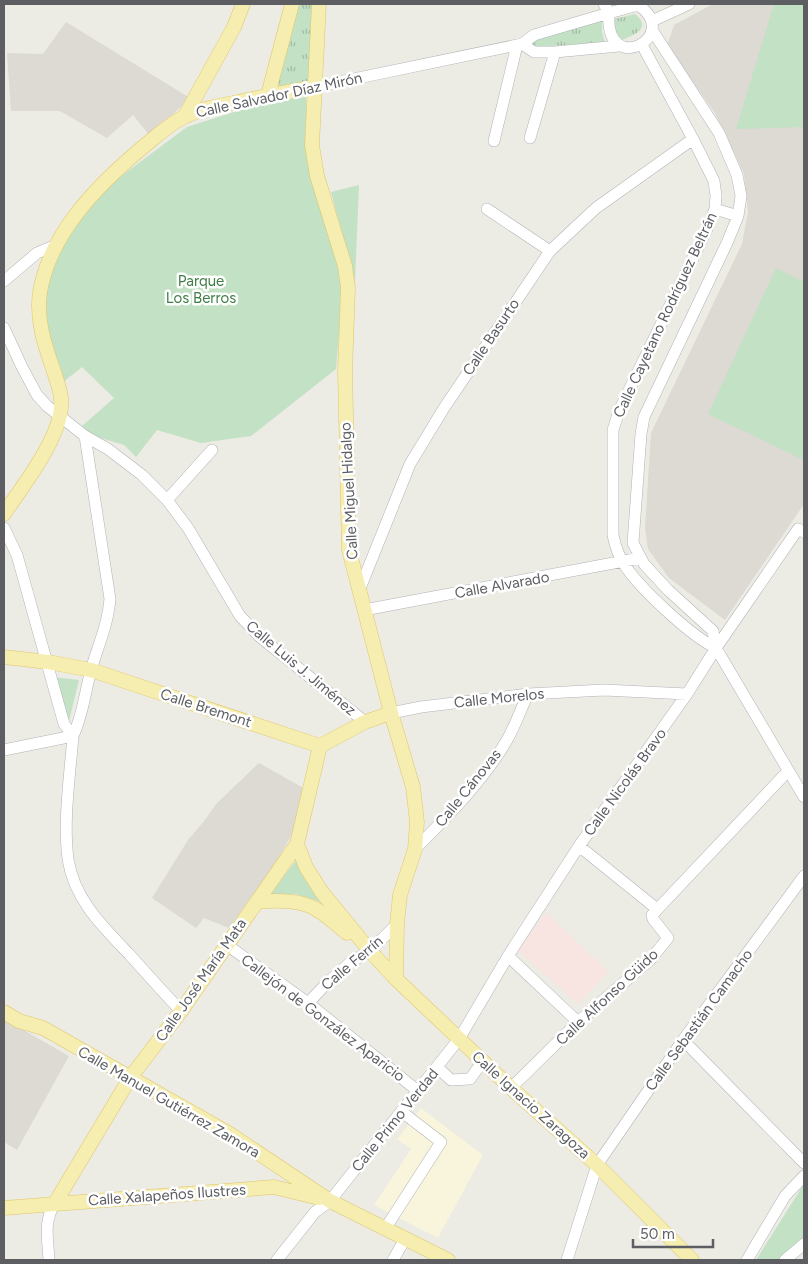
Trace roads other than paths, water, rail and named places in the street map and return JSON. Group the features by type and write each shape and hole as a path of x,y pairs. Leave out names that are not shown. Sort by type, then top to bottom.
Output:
{"main road":[{"path":"185,116 234,27 243,4"},
{"path":"268,95 292,4"},
{"name":"Calle Miguel Hidalgo","path":"319,4 312,145 317,176 345,266 348,288 345,371 349,550 391,713 414,788 417,822 415,850 400,895 397,924 396,979"},
{"name":"Calle Salvador Díaz Mirón","path":"60,416 61,398 41,332 40,292 46,268 72,219 93,194 122,165 167,128 185,116 208,108 315,87"},
{"path":"4,514 48,446 60,416"},
{"name":"Calle Bremont","path":"4,657 48,662 91,670 320,746"},
{"name":"Calle Morelos","path":"320,746 365,722 391,713"},
{"name":"Calle José María Mata","path":"55,1203 130,1078 181,1011 297,844 320,746"},
{"name":"Calle Ignacio Zaragoza","path":"297,844 306,867 321,891 370,951 396,979 458,1039 597,1165 692,1260"},
{"name":"Calle Ignacio Zaragoza","path":"256,902 274,900 297,903 318,909 370,951"},
{"name":"Calle Manuel Gutiérrez Zamora","path":"4,1012 19,1021 42,1028 230,1134 330,1201"},
{"name":"Calle Xalapeños Ilustres","path":"4,1208 274,1188 330,1201"},
{"path":"330,1201 448,1260"}],"street":[{"path":"494,140 520,44 534,52 620,46 631,49 642,46 649,39 652,26 647,11 640,4 607,8 611,38 620,46"},
{"path":"652,26 689,4"},
{"name":"Calle Salvador Díaz Mirón","path":"315,87 520,44 534,35 607,8"},
{"name":"Calle Cayetano Rodríguez Beltrán","path":"652,26 719,133 737,175 741,196 738,216 644,417 641,434 633,543 640,558 668,590 713,631 716,648 804,797"},
{"name":"Calle Cayetano Rodríguez Beltrán","path":"642,46 714,181 716,196 715,209 619,411 614,430 613,535 622,563 630,574 657,602 704,642 716,648"},
{"path":"530,138 555,52"},
{"name":"Calle Basurto","path":"359,592 410,464 444,408 550,251 596,208 693,139"},
{"path":"487,209 550,251"},
{"path":"715,209 738,216"},
{"path":"4,280 37,253 58,244"},
{"name":"Calle Luis J. Jiménez","path":"4,328 37,395 47,406 85,436 108,449 142,475 167,500 188,528 240,616 259,636 365,722"},
{"path":"85,436 110,599 109,616 91,670 79,724 72,736 67,826 68,858 80,895 98,921 181,1011"},
{"path":"167,500 212,450"},
{"path":"4,528 17,555 64,724 72,736"},
{"name":"Calle Nicolás Bravo","path":"458,1039 508,956 579,846 687,694 716,648 801,530"},
{"name":"Calle Alvarado","path":"364,610 622,563 640,558"},
{"name":"Calle Morelos","path":"391,713 421,706 528,694 604,690 687,694"},
{"name":"Calle Cánovas","path":"415,850 485,771 507,740 528,694"},
{"path":"4,750 72,736"},
{"path":"579,846 656,908 788,771"},
{"name":"Calle Sebastián Camacho","path":"567,1260 597,1165 683,1040 804,876"},
{"name":"Calle Alfonso Güido","path":"511,1088 578,1022 650,960 668,938 653,918 652,915 656,908"},
{"name":"Calle Ferrín","path":"308,1003 351,962 370,951 397,924"},
{"name":"Callejón de González Aparicio","path":"226,945 308,1003 418,1091"},
{"path":"508,956 578,1022"},
{"name":"Calle Primo Verdad","path":"277,1260 316,1212 330,1201 458,1039"},
{"path":"683,1040 804,1163"},
{"path":"437,1067 451,1080 470,1079 483,1061"},
{"path":"385,1229 441,1142 402,1112"},
{"path":"747,1260 785,1196 804,1176"},
{"path":"49,1260 47,1222 49,1213 55,1203"},
{"path":"393,1260 404,1238"},
{"path":"785,1260 804,1244"}],"park label":[{"name":"Parque Los Berros","path":"201,290"}]}
